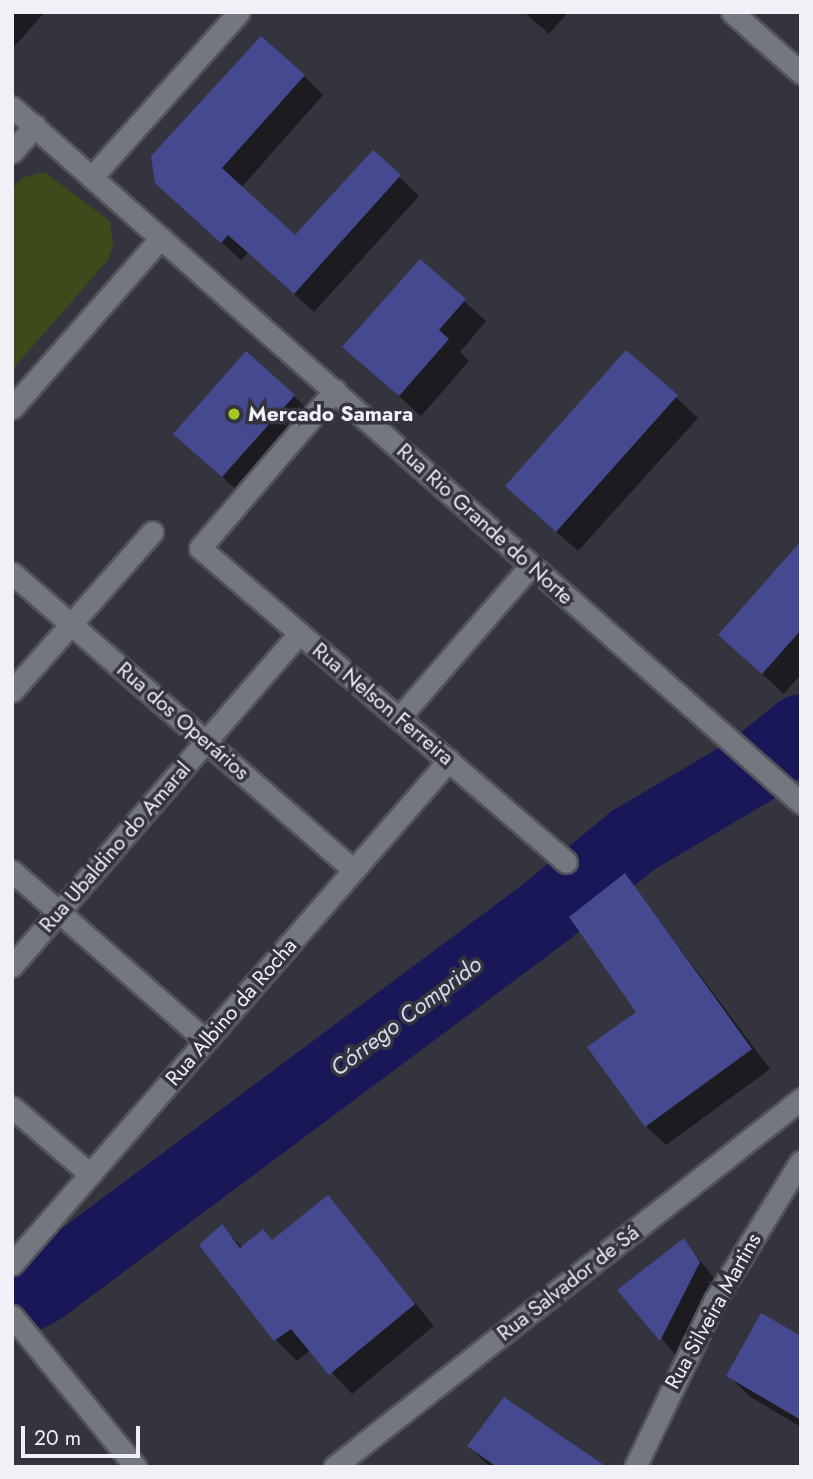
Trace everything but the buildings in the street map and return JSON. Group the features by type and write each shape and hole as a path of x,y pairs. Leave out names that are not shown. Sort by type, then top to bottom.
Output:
{"street":[{"path":"92,177 239,12"},
{"path":"732,12 801,73"},
{"name":"Rua Rio Grande do Norte","path":"12,107 801,803"},
{"path":"12,152 35,126"},
{"path":"12,408 161,238"},
{"name":"Rua Nelson Ferreira","path":"335,390 200,548 566,862"},
{"path":"12,691 152,531"},
{"path":"399,718 531,565"},
{"name":"Rua dos Operários","path":"12,573 354,870"},
{"name":"Rua Ubaldino do Amaral","path":"12,966 299,633"},
{"name":"Rua Albino da Rocha","path":"12,1264 449,760"},
{"path":"12,871 206,1041"},
{"name":"Rua Salvador de Sá","path":"334,1467 801,1100"},
{"path":"12,1107 90,1174"},
{"name":"Rua Silveira Martins","path":"635,1467 715,1300 801,1161"},
{"path":"12,1317 136,1467"}],"green space":[{"path":"44,172 110,221 113,246 108,260 12,370 12,189 22,178"}],"waterway":[{"name":"Córrego Comprido","path":"12,1304 42,1288 546,912 632,841 752,770 801,730"}],"place":[{"name":"Mercado Samara","path":"234,414"}]}
